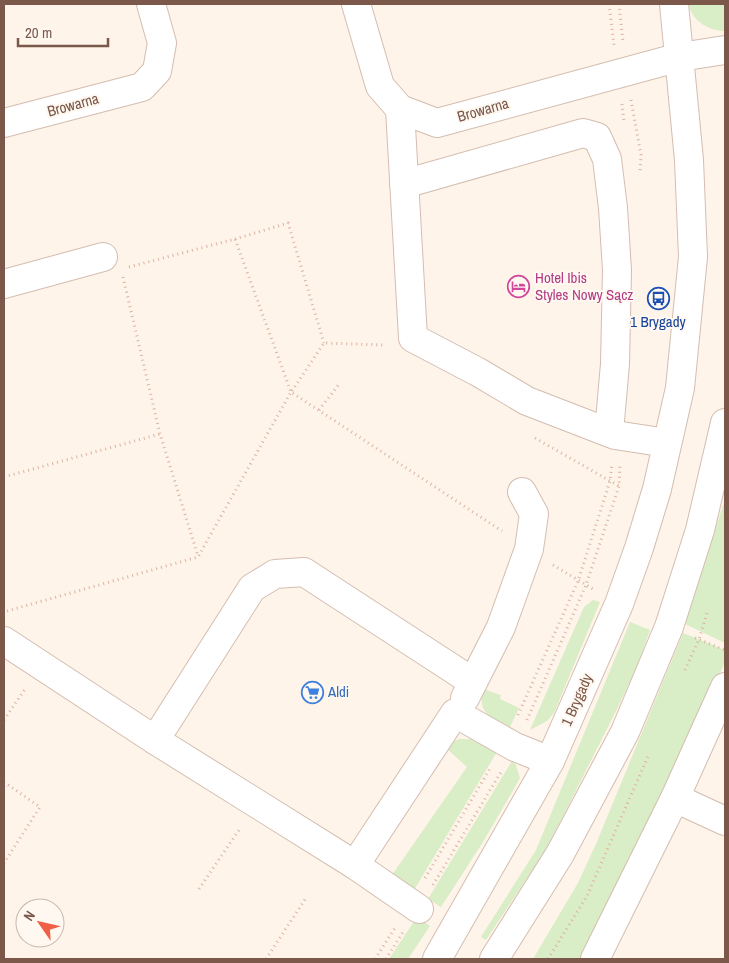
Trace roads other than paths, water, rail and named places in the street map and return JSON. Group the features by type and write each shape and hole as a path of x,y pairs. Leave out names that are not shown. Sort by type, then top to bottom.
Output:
{"street":[{"name":"Browarna","path":"4,123 142,87 157,71 162,43 151,4"},
{"path":"356,4 380,86 400,110 413,338 527,400 615,434 667,443"},
{"name":"1 Brygady","path":"437,959 550,761 619,604 657,489 680,388 694,257 689,160 674,4"},
{"name":"Browarna","path":"400,110 437,123 680,57 725,50"},
{"path":"404,184 583,133 597,137 607,159 613,208 617,270 615,434"},
{"path":"4,284 103,257"},
{"path":"494,959 560,854 625,732 669,627 700,530 725,423"},
{"path":"355,865 455,713 501,628 528,549 534,514 522,492"},
{"path":"155,740 252,588 275,574 304,572 473,682"},
{"path":"4,641 155,740 355,865 414,906"},
{"path":"595,959 674,798 725,687"},
{"path":"455,713 511,744 550,761"},
{"path":"674,798 725,820"}],"place":[{"name":"Hotel Ibis Styles Nowy Sącz","path":"519,287"},
{"name":"1 Brygady","path":"658,299"},
{"name":"Aldi","path":"312,692"}]}
